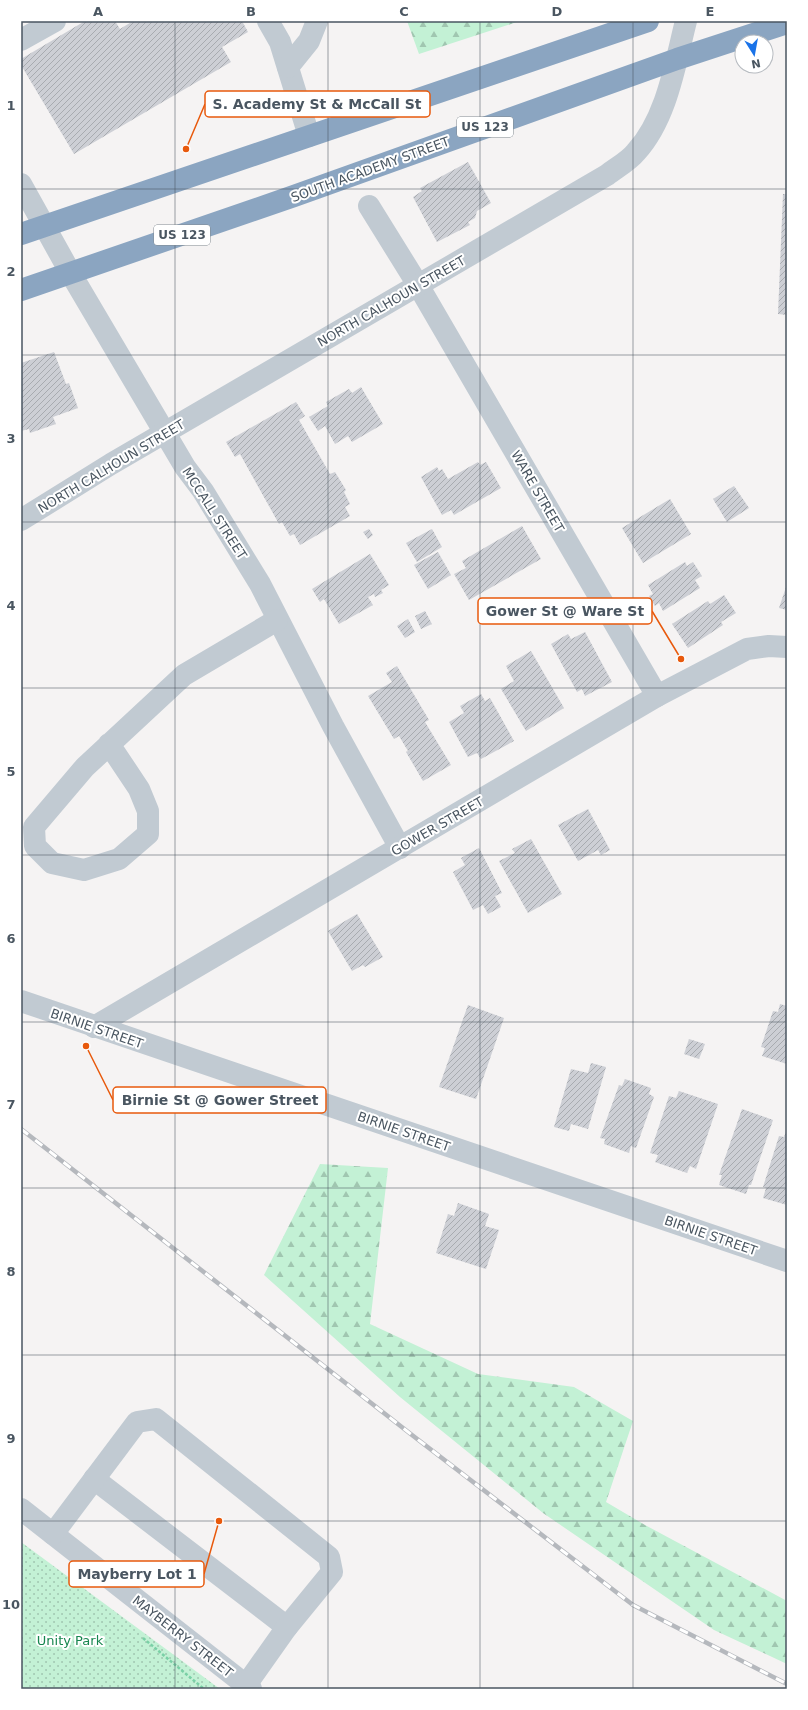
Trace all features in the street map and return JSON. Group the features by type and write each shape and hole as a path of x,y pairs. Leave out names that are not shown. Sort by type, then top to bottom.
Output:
{"highway":[{"path":"21,234 648,21"},
{"name":"SOUTH ACADEMY STREET","path":"21,290 71,274 677,59 787,23"}],"street":[{"path":"21,40 56,21"},
{"path":"268,21 280,42 309,136"},
{"path":"288,67 309,41 317,21"},
{"name":"NORTH CALHOUN STREET","path":"21,520 111,464 607,175 636,153 649,134 670,90 686,21"},
{"name":"MCCALL STREET","path":"21,184 71,274 185,467 203,491 260,584 277,620 333,726 400,848"},
{"name":"WARE STREET","path":"369,206 418,285 657,696"},
{"path":"109,744 139,789 148,811 148,834 119,859 84,870 52,863 35,846 34,827 85,767 109,744 184,675 277,620"},
{"name":"GOWER STREET","path":"94,1027 657,696 747,649 769,646 787,647"},
{"name":"BIRNIE STREET","path":"21,1001 787,1261"},
{"path":"53,1534 137,1422 156,1420 329,1557 332,1572 287,1627 248,1687"},
{"path":"94,1479 287,1627"},
{"name":"MAYBERRY STREET","path":"21,1509 248,1687"}],"green space":[{"path":"407,21 520,21 419,54"},
{"path":"320,1164 388,1168 370,1324 478,1374 574,1387 633,1421 606,1502 645,1525 787,1601 787,1664 714,1630 543,1513 400,1397 264,1275"},
{"name":"Unity Park","path":"21,1542 220,1689 21,1689"}],"building":[{"path":"85,21 115,21 120,29 133,21 242,21 248,32 222,47 231,62 74,154 21,65 21,59"},
{"path":"468,162 491,203 477,211 475,218 468,222 470,225 437,242 413,197 422,191 420,188"},
{"path":"783,194 787,194 787,315 778,314"},
{"path":"54,352 66,384 69,383 78,408 53,417 56,424 30,433 29,429 21,431 21,363"},
{"path":"361,387 383,424 352,442 348,436 335,444 325,426 318,431 309,417 328,406 326,402 349,389 352,393"},
{"path":"296,402 305,416 299,420 330,474 335,472 346,490 344,492 350,504 345,507 350,516 300,545 294,534 290,536 282,522 279,524 240,454 235,457 226,442"},
{"path":"478,462 480,465 486,462 501,488 454,515 451,510 442,515 421,477 437,467 439,471 442,469 448,479"},
{"path":"734,486 749,508 727,522 713,499"},
{"path":"670,499 691,534 643,563 622,528"},
{"path":"522,526 541,559 469,600 454,574 466,568 462,561"},
{"path":"369,529 373,535 368,539 363,532"},
{"path":"432,529 442,547 417,562 406,543"},
{"path":"438,552 451,575 428,589 414,565"},
{"path":"370,554 389,585 381,590 383,593 375,597 374,594 368,597 373,605 339,624 324,599 320,602 312,589"},
{"path":"685,562 687,566 693,562 702,576 695,580 700,588 663,611 659,603 655,606 649,596 653,594 648,585"},
{"path":"787,584 787,610 779,608"},
{"path":"724,595 736,613 721,622 723,625 688,648 672,624 708,601 710,604"},
{"path":"425,611 432,624 421,629 415,616"},
{"path":"408,619 415,632 405,638 397,626"},
{"path":"585,632 612,682 585,696 582,689 577,692 551,644 568,634 571,639"},
{"path":"531,651 564,708 526,731 501,689 514,681 506,666"},
{"path":"397,666 429,720 425,722 451,765 423,781 406,752 408,751 399,736 394,739 368,696 392,682 386,673"},
{"path":"481,694 485,701 490,698 514,741 481,759 477,753 468,757 449,722 464,713 460,706"},
{"path":"588,809 610,850 601,855 598,850 578,861 558,825"},
{"path":"531,839 562,894 528,913 499,861 515,853 512,849"},
{"path":"479,848 502,893 495,896 501,907 488,914 483,905 473,910 453,872 465,865 461,858"},
{"path":"357,914 383,957 365,967 363,965 352,971 328,931"},
{"path":"780,1004 787,1006 787,1064 762,1056 765,1048 761,1047 773,1011 778,1012"},
{"path":"468,1005 504,1018 476,1099 439,1087"},
{"path":"689,1039 705,1044 699,1059 684,1054"},
{"path":"591,1063 606,1067 588,1129 571,1124 569,1131 554,1127 571,1069 588,1073"},
{"path":"625,1079 651,1088 649,1094 654,1097 636,1148 631,1146 629,1153 604,1144 605,1139 600,1138 619,1085 622,1086"},
{"path":"679,1091 718,1104 696,1169 690,1166 687,1173 655,1162 658,1155 650,1153 669,1096 676,1098"},
{"path":"742,1109 773,1120 751,1185 749,1185 746,1194 719,1185 722,1175 719,1175"},
{"path":"787,1129 787,1205 763,1198 766,1188 763,1187 779,1136 784,1137"},
{"path":"458,1203 489,1214 485,1226 499,1230 486,1269 436,1253 448,1214 454,1216"}],"railway":[{"path":"21,1129 412,1435 633,1605 787,1684"}],"place":[{"name":"S. Academy St & McCall St","path":"186,149"},
{"name":"Gower St @ Ware St","path":"681,659"},
{"name":"Birnie St @ Gower Street","path":"86,1046"},
{"name":"Mayberry Lot 1","path":"219,1521"}]}
